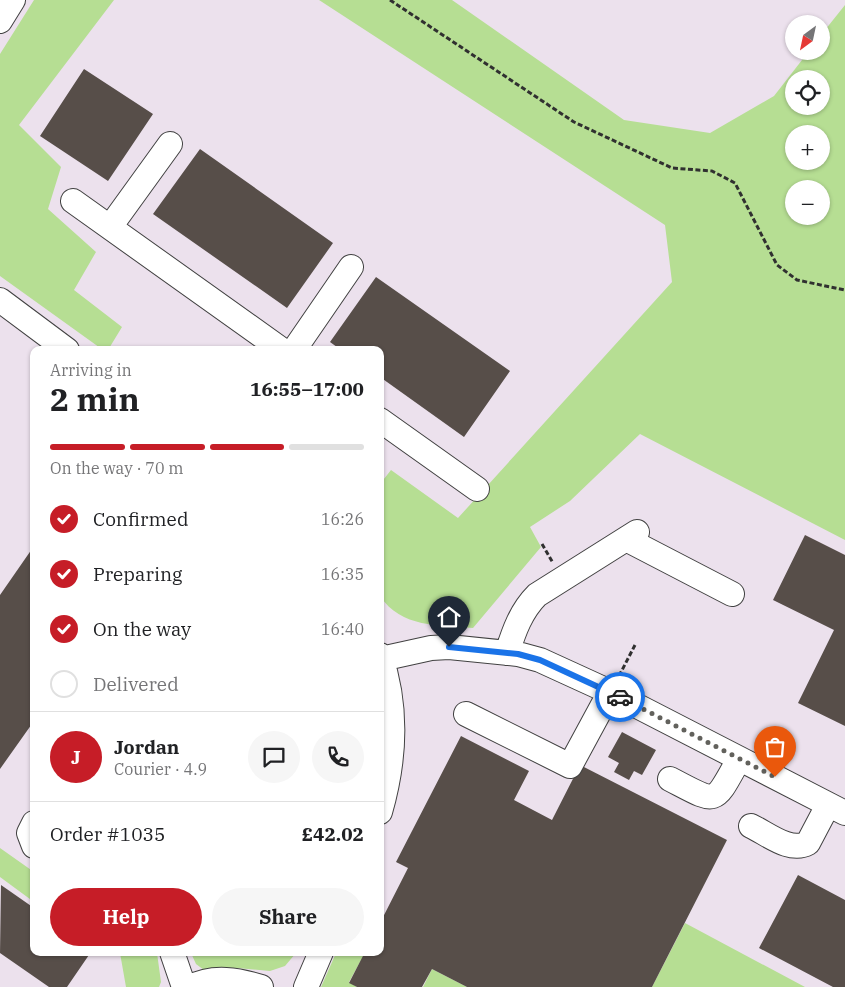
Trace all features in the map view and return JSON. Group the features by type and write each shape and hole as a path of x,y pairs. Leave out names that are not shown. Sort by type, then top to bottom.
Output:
{"street":[{"path":"0,21 13,0"},
{"path":"110,227 170,144"},
{"path":"73,201 276,346"},
{"path":"297,346 351,267"},
{"path":"0,300 62,346"},
{"path":"384,430 477,489"},
{"path":"507,653 518,622 536,595 631,535 732,594"},
{"path":"384,656 430,648 507,653 551,664 614,686 739,759 836,809 808,843 803,846 790,846 751,826"},
{"path":"384,669 389,689 394,742 389,780 384,798"},
{"path":"466,714 570,766 614,686"},
{"path":"670,779 708,797 716,796 722,791 739,759"},
{"path":"173,956 184,987"},
{"path":"306,987 319,956"},
{"path":"191,987 208,981 220,980 246,982 261,987"}],"path":[{"path":"390,0 574,122 672,168 712,171 735,183 777,265 797,280 845,290"},
{"path":"614,686 635,645"}],"shaded area":[{"path":"0,0 845,0 845,987 0,987"}],"green space":[{"path":"34,0 114,0 19,125 61,167 48,209 96,252 74,290 122,327 110,346 97,346 0,276 0,54"},
{"path":"319,0 452,0 624,120 710,133 774,96 785,82 785,115 830,115 830,70 794,70 802,60 830,60 830,24 845,5 845,540 640,434 570,501 530,527 541,547 473,628 422,623 399,614 384,600 384,479 391,470 458,518 672,282 665,225"},
{"path":"0,848 30,869 30,899 0,877"},
{"path":"685,923 805,987 652,987"},
{"path":"121,956 157,956 161,982 159,987 126,987"},
{"path":"192,956 293,956 285,966 270,971 237,968 204,970 196,964"},
{"path":"335,956 363,956 349,982 357,987 321,987"},
{"path":"432,969 467,987 423,987"}],"building":[{"path":"84,69 153,114 108,181 40,136"},
{"path":"200,149 333,243 287,308 153,214"},
{"path":"376,277 510,371 464,437 384,380 384,346 336,346 330,342"},
{"path":"805,535 845,555 845,726 798,703 834,630 773,600"},
{"path":"30,552 30,727 0,769 0,595"},
{"path":"622,732 656,750 642,775 634,771 629,780 614,772 619,763 608,757"},
{"path":"461,736 529,771 514,800 552,820 580,765 727,840 652,987 467,987 432,969 422,987 357,987 349,983 363,956 384,956 384,915 408,868 396,862"},
{"path":"798,875 845,900 845,987 833,987 759,948"},
{"path":"1,885 30,905 30,956 88,956 67,987 49,987 0,953"}],"way so far":[{"path":"620,697 775,777"}],"route":[{"path":"449,647 518,654 540,660 620,697"}]}
